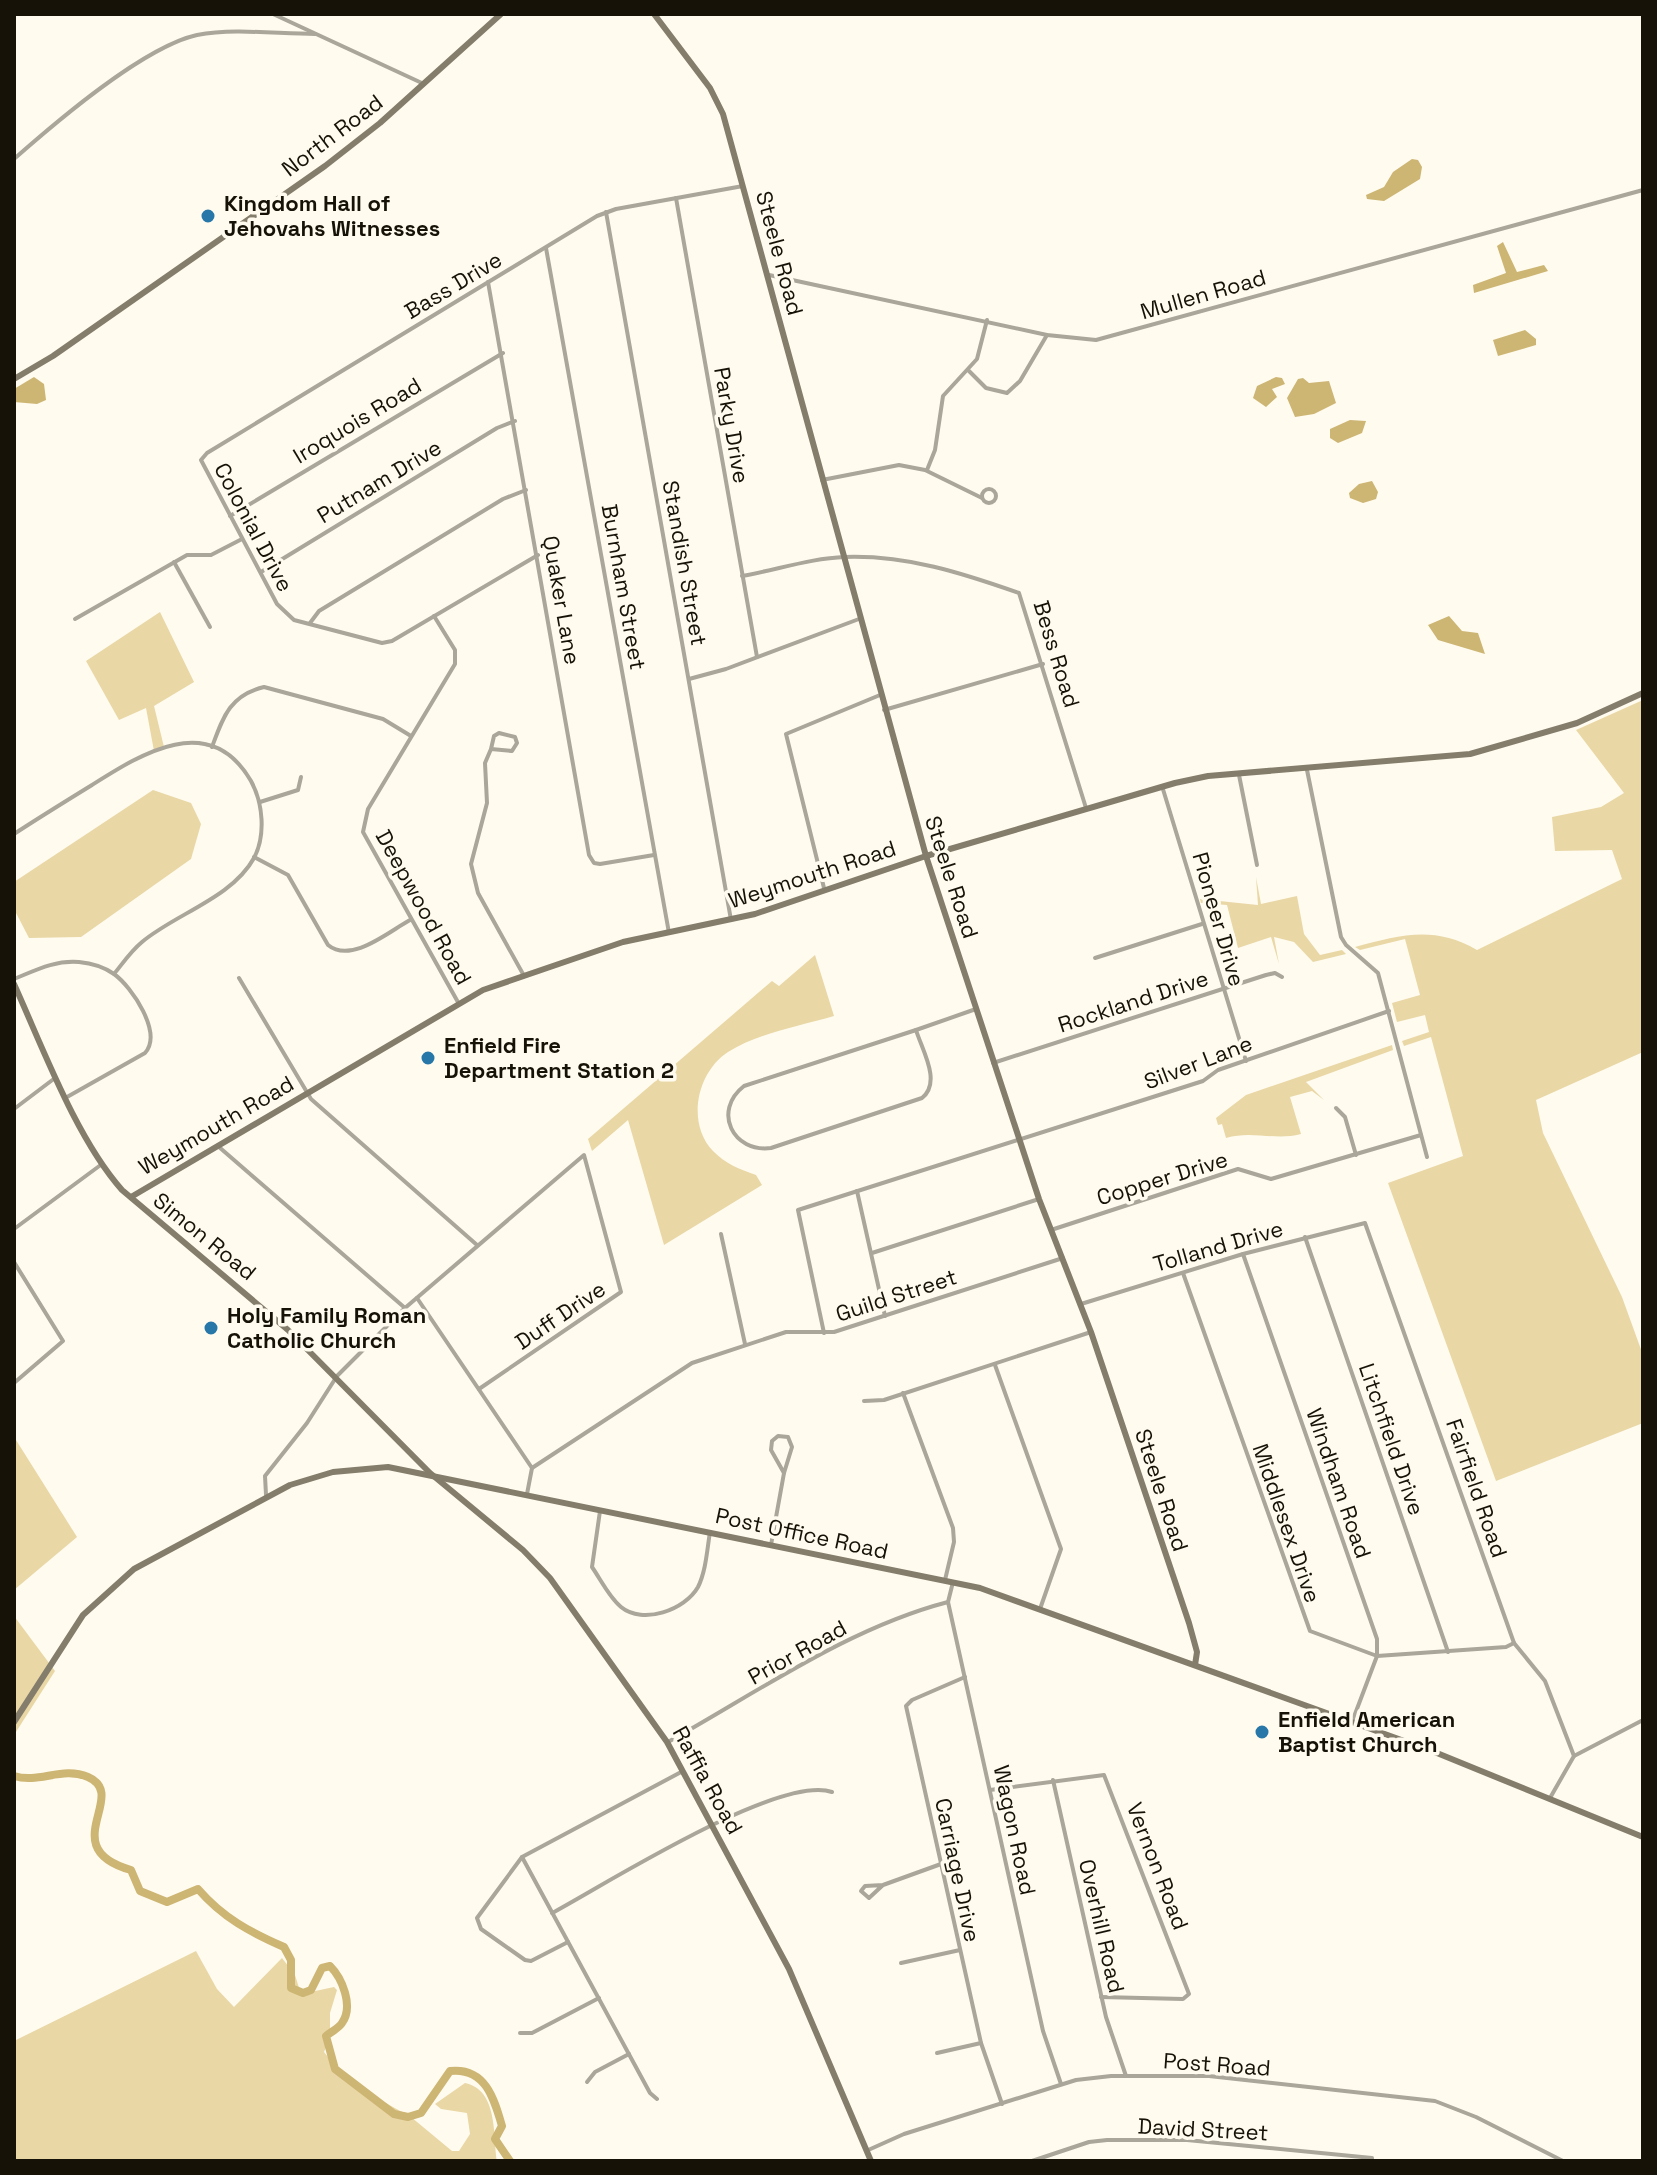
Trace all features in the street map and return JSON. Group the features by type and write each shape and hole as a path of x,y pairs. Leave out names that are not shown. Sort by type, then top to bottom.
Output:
{"street":[{"path":"273,14 424,84"},
{"name":"North Road","path":"14,379 53,356 325,166 424,84 501,14"},
{"name":"Steele Road","path":"654,14 710,88 723,114 926,856 1039,1199 1091,1332 1195,1641 1195,1665"},
{"path":"14,159 76,106 179,40 218,34 315,34"},
{"name":"Bass Drive","path":"201,460 606,212 743,186"},
{"name":"Mullen Road","path":"767,275 1084,341 1116,336 1643,190"},
{"name":"Parky Drive","path":"676,198 757,657"},
{"name":"Standish Street","path":"606,212 731,920"},
{"name":"Burnham Street","path":"546,248 669,933"},
{"name":"Quaker Lane","path":"488,282 515,421 589,855 594,863 600,864 654,855"},
{"path":"927,470 935,450 943,396 977,359 987,320"},
{"path":"969,371 986,388 1007,393 1020,381 1047,335"},
{"name":"Iroquois Road","path":"229,516 503,353"},
{"name":"Putnam Drive","path":"261,572 497,428 515,421"},
{"name":"Colonial Drive","path":"201,460 283,613 310,623 382,643 392,641 538,555"},
{"path":"822,480 888,465 927,470 982,498"},
{"path":"310,623 319,611 503,499 526,490"},
{"path":"75,619 174,562 191,554 211,555 242,539"},
{"path":"742,576 843,557"},
{"name":"Bess Road","path":"843,557 887,558 934,565 1019,593 1086,808"},
{"path":"174,562 210,627"},
{"name":"Deepwood Road","path":"434,616 457,658 368,809 363,824 364,839 459,1004"},
{"path":"689,679 713,674 859,619"},
{"path":"884,710 1043,664"},
{"path":"212,747 224,714 233,701 248,691 264,687 383,719 411,736"},
{"name":"Weymouth Road","path":"131,1197 459,1004 523,974 623,942 731,920 926,856 1162,786 1492,749 1577,723 1643,693"},
{"path":"824,888 786,734 880,695"},
{"path":"491,749 512,751 517,743 515,737 499,733 494,736 485,763 487,803 473,847 472,867 478,893 523,974"},
{"path":"14,834 147,751 180,743 212,747 246,774 260,802 261,830 254,857 234,881 139,944 114,974"},
{"path":"1307,770 1341,937 1352,951 1375,966 1427,1157"},
{"path":"1239,775 1257,865"},
{"path":"260,802 298,790 301,777"},
{"name":"Pioneer Drive","path":"1162,786 1246,1061"},
{"path":"254,857 288,875 328,945 335,951 352,952 410,920"},
{"path":"1095,958 1202,924"},
{"path":"14,982 61,961 82,962 114,974 137,1004 150,1031 151,1044 145,1053 67,1097"},
{"name":"Rockland Drive","path":"993,1063 1275,973 1282,977"},
{"path":"239,978 306,1093 477,1245 405,1308 337,1376 307,1423 265,1476 266,1495"},
{"name":"Simon Road","path":"14,982 57,1077 102,1164 131,1197 264,1308 337,1376 430,1473"},
{"path":"916,1030 931,1077 928,1092 922,1098 771,1148 757,1150 745,1145 733,1133 727,1110 732,1097 744,1086 976,1009"},
{"name":"Silver Lane","path":"824,1333 798,1210 1203,1081 1218,1070 1389,1011"},
{"path":"14,1109 57,1077"},
{"path":"1336,1108 1345,1117 1356,1155"},
{"name":"Copper Drive","path":"1051,1230 1238,1169 1271,1179 1421,1135"},
{"path":"218,1145 405,1308"},
{"name":"Duff Drive","path":"477,1245 584,1155 621,1292 479,1389"},
{"path":"14,1229 102,1164"},
{"path":"857,1191 885,1316"},
{"path":"872,1253 1039,1199"},
{"name":"Tolland Drive","path":"1081,1304 1243,1254 1365,1223"},
{"name":"Fairfield Road","path":"1365,1223 1514,1643 1545,1681 1574,1756"},
{"path":"721,1234 745,1344"},
{"name":"Litchfield Drive","path":"1305,1237 1448,1652"},
{"name":"Windham Road","path":"1243,1254 1377,1639 1377,1656"},
{"name":"Guild Street","path":"532,1468 679,1369 786,1332 824,1333 885,1316 1063,1258"},
{"path":"14,1262 63,1341 14,1383"},
{"name":"Middlesex Drive","path":"1182,1273 1310,1631 1377,1656 1506,1647 1514,1643"},
{"path":"417,1298 532,1468 527,1494"},
{"path":"864,1401 903,1393 1091,1332"},
{"path":"995,1365 1061,1549 1040,1609"},
{"name":"Wagon Road","path":"903,1393 953,1528 948,1602 1043,2031 1061,2084"},
{"path":"771,1545 792,1447 788,1437 778,1436 772,1441 771,1450 784,1473"},
{"name":"Post Office Road","path":"14,1722 77,1622 107,1590 134,1569 266,1495 307,1479 347,1469 388,1467 430,1473 949,1581 1040,1609 1352,1722 1643,1837"},
{"name":"Raffia Road","path":"430,1473 543,1570 609,1656 667,1742 789,1969 871,2161"},
{"path":"601,1509 592,1567 622,1608 643,1616 662,1612 694,1593 699,1584 710,1532"},
{"name":"Prior Road","path":"667,1742 843,1644 908,1614 948,1602"},
{"path":"1352,1722 1377,1656"},
{"name":"Carriage Drive","path":"965,1677 912,1700 906,1706 981,2043 1002,2104"},
{"path":"1550,1798 1574,1756 1643,1720"},
{"path":"568,1942 531,1961 525,1960 477,1924 522,1857 683,1771"},
{"name":"Vernon Road","path":"990,1790 1104,1775 1189,1994 1183,1999 1101,1997"},
{"name":"Overhill Road","path":"1053,1780 1101,1997 1126,2076"},
{"path":"552,1913 713,1826 787,1794 818,1787 832,1792"},
{"path":"522,1857 650,2093 657,2099"},
{"path":"883,1885 869,1898 861,1891 865,1886 883,1885 941,1864"},
{"path":"901,1963 960,1950"},
{"path":"520,2033 532,2033 599,1998"},
{"path":"937,2053 981,2043"},
{"path":"587,2082 595,2072 629,2054"},
{"name":"Post Road","path":"866,2151 904,2134 1061,2084 1093,2077 1219,2077 1410,2096 1476,2117 1563,2161"},
{"name":"David Street","path":"1032,2161 1089,2142 1187,2140 1359,2157 1372,2161"}],"shaded area":[{"path":"1412,159 1418,160 1422,167 1420,179 1384,201 1367,199 1366,195 1384,187 1393,172"},
{"path":"1503,242 1517,272 1544,265 1548,271 1474,293 1473,285 1506,273 1497,246"},
{"path":"1525,330 1536,339 1536,345 1498,356 1493,340"},
{"path":"34,377 44,384 46,400 37,404 14,402 14,389"},
{"path":"1276,377 1282,378 1285,384 1272,389 1277,397 1266,407 1253,398 1257,386"},
{"path":"1303,378 1309,383 1329,381 1336,403 1314,414 1295,417 1287,398 1298,379"},
{"path":"1350,420 1366,421 1362,433 1338,443 1330,438 1330,429"},
{"path":"1372,481 1378,492 1376,499 1363,503 1350,498 1349,493 1359,484"},
{"path":"160,612 194,682 154,706 164,747 154,751 146,708 119,720 86,661"},
{"path":"1449,616 1462,631 1478,633 1485,654 1438,640 1428,625"},
{"path":"1643,700 1643,1052 1536,1100 1543,1133 1622,1297 1643,1355 1643,1423 1496,1481 1388,1183 1463,1156 1431,1037 1404,1046 1402,1041 1429,1032 1425,1015 1397,1022 1392,1003 1420,995 1405,939 1360,950 1355,947 1402,936 1431,935 1446,937 1477,950 1622,879 1612,850 1555,851 1552,817 1601,807 1624,793 1576,730"},
{"path":"153,790 191,803 201,824 191,859 81,937 29,938 14,909 14,882"},
{"path":"1256,877 1261,904 1297,896 1304,934 1320,955 1342,950 1346,954 1313,962 1294,942 1274,937 1279,964 1271,937 1238,948 1227,905 1201,903 1200,899 1258,905"},
{"path":"815,955 834,1016 766,1035 728,1052 709,1072 699,1098 700,1127 705,1140 713,1151 733,1166 756,1175 762,1185 664,1245 628,1120 592,1151 588,1139 772,981 779,986"},
{"path":"1392,1045 1393,1050 1306,1082 1324,1100 1312,1091 1290,1097 1301,1134 1226,1138 1222,1124 1218,1125 1216,1118 1246,1095"},
{"path":"14,1441 77,1537 14,1590"},
{"path":"14,1616 55,1671 14,1735"},
{"path":"196,1951 217,1989 234,2007 282,1958 295,1975 300,1991 306,1993 334,1987 337,1990 330,2013 330,2037 324,2052 348,2082 411,2117 452,2151 459,2151 470,2134 467,2113 441,2109 435,2104 465,2083 476,2087 489,2104 492,2114 497,2161 14,2161 14,2041"}],"waterway":[{"path":"14,1776 32,1778 69,1773 88,1777 99,1785 102,1796 95,1836 98,1849 109,1860 131,1870 140,1891 167,1902 198,1889 238,1923 284,1947 291,1960 291,1988 303,1993 311,1990 322,1968 330,1966 339,1978 347,2001 342,2023 326,2036 335,2069 394,2114 408,2117 421,2113 450,2071 462,2071 480,2079 491,2095 502,2126 495,2139 510,2161"}],"place":[{"name":"Kingdom Hall of Jehovahs Witnesses","path":"208,216"},
{"name":"Enfield Fire Department Station 2","path":"428,1058"},
{"name":"Holy Family Roman Catholic Church","path":"211,1328"},
{"name":"Enfield American Baptist Church","path":"1262,1732"}]}
